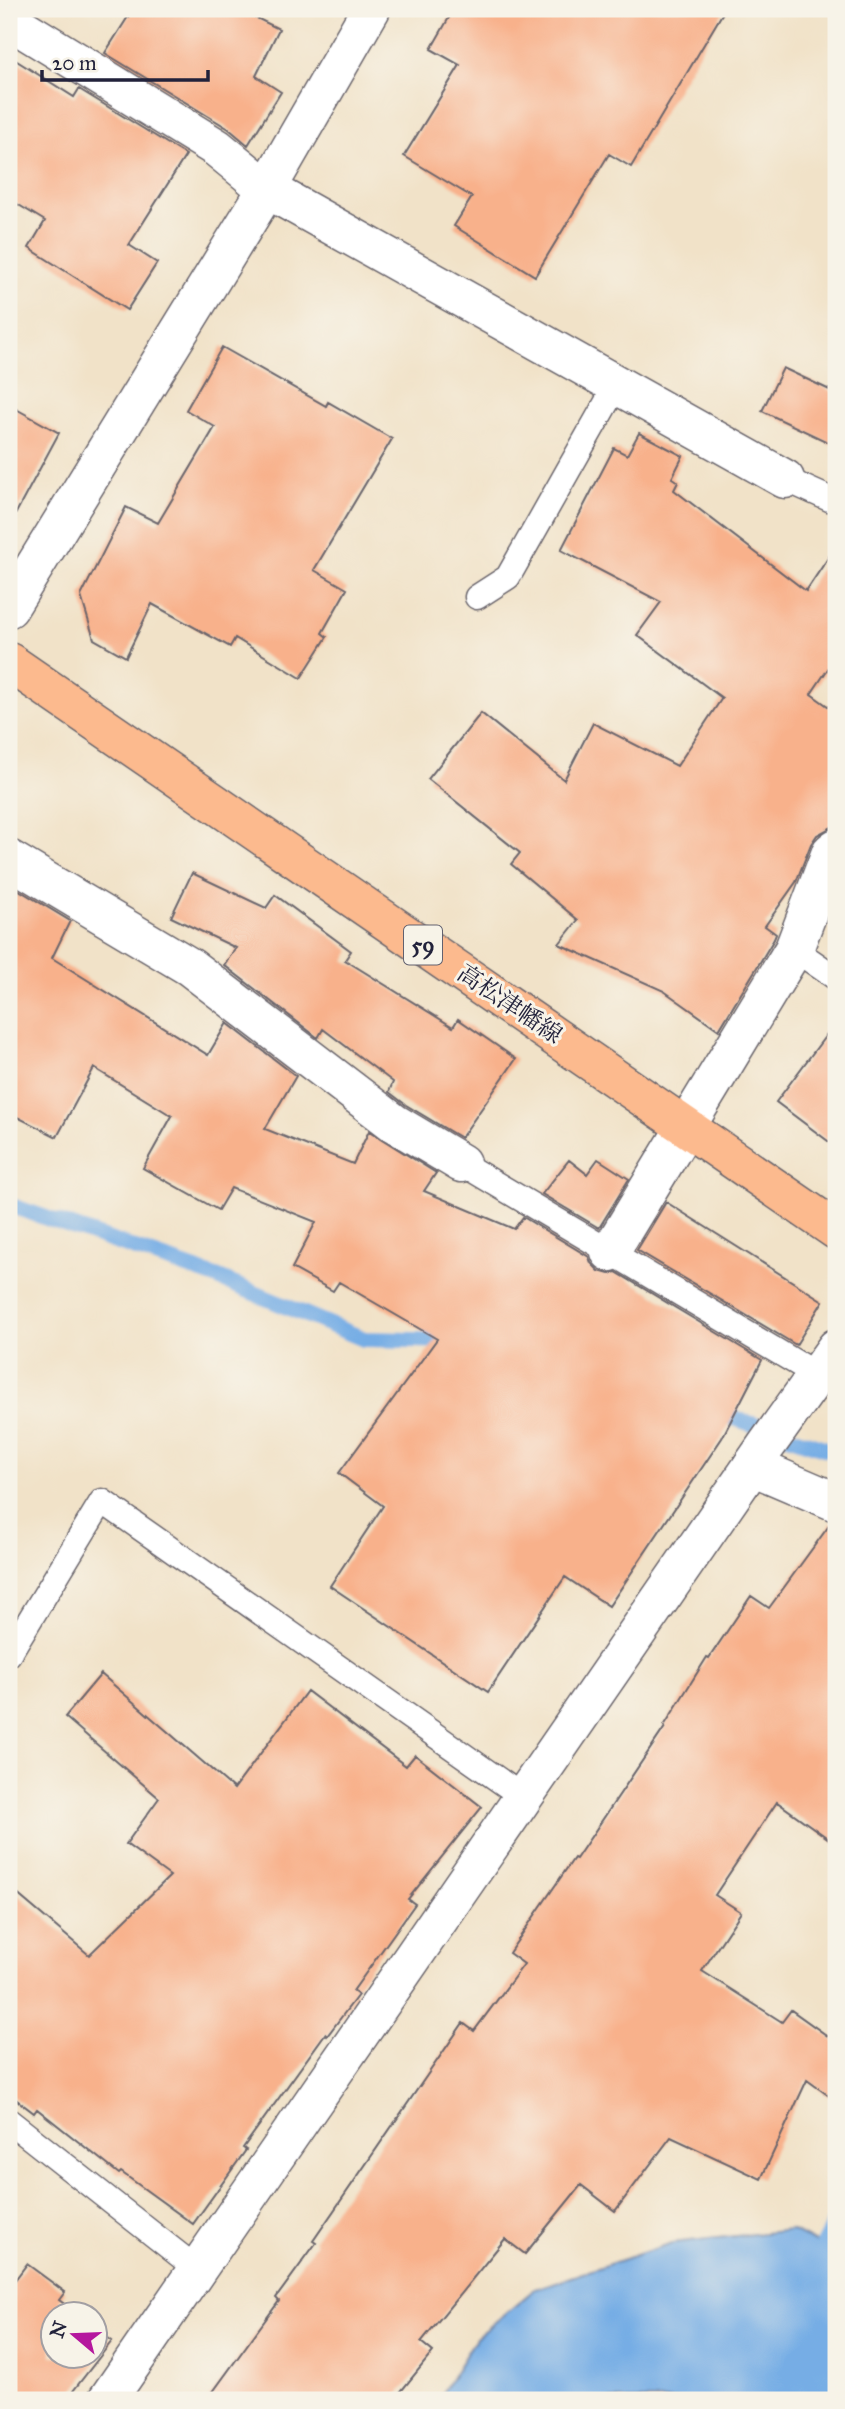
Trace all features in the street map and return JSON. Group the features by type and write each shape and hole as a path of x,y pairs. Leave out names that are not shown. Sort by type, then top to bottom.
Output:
{"main road":[{"name":"高松津幡線","path":"9,662 836,1230"}],"street":[{"path":"9,608 267,189 370,9"},
{"path":"9,20 217,148 267,189 785,479"},
{"path":"610,1252 794,949 831,852 836,848"},
{"path":"9,859 190,967 394,1123 461,1163"},
{"path":"107,2400 826,1361"},
{"path":"759,1456 836,1502"}],"lane":[{"path":"477,597 508,577 617,384"},
{"path":"785,479 836,502"},
{"path":"794,949 836,978"},
{"path":"461,1163 610,1252 826,1361"},
{"path":"9,1654 103,1501 523,1797"},
{"path":"9,2121 197,2269"}],"water":[{"path":"791,2230 836,2254 836,2400 438,2400 476,2338 535,2289 672,2243"}],"building":[{"path":"133,9 238,9 279,29 256,76 281,92 248,145 229,129 105,53"},
{"path":"454,9 725,9 631,167 609,154 535,276 454,226 472,197 404,156 460,65 431,49"},
{"path":"9,56 74,97 79,89 186,155 129,245 157,263 127,310 29,248 45,221 9,199"},
{"path":"222,347 326,406 328,402 392,439 314,570 347,589 322,633 327,637 301,678 235,638 230,647 152,604 126,657 94,639 81,596 126,507 158,523 215,427 186,410"},
{"path":"783,368 836,393 836,446 762,411"},
{"path":"9,405 59,433 9,526"},
{"path":"639,433 683,456 672,478 678,482 674,490 806,591 836,546 836,657 811,694 836,712 836,822 834,826 817,835 811,844 796,882 765,926 776,934 774,939 719,1030 664,991 559,944 578,920 511,864 520,853 428,779 481,713 564,780 593,723 677,766 722,698 637,635 661,602 561,550 614,448 627,455"},
{"path":"192,873 266,908 275,895 351,951 345,960 453,1027 458,1019 516,1059 461,1138 389,1092 393,1082 323,1029 318,1038 224,965 236,948 171,917"},
{"path":"9,884 70,921 52,958 208,1055 227,1023 296,1076 265,1129 353,1164 369,1131 436,1173 424,1191 514,1229 523,1217 589,1257 599,1271 609,1274 616,1272 762,1360 722,1438 609,1606 565,1577 488,1692 330,1586 383,1506 339,1473 437,1339 339,1282 333,1291 292,1268 316,1222 231,1188 218,1210 143,1168 172,1116 94,1068 57,1137 9,1113"},
{"path":"836,1022 836,1147 776,1102"},
{"path":"598,1159 629,1179 599,1228 542,1194 569,1160 587,1174"},
{"path":"666,1202 823,1301 796,1345 637,1250"},
{"path":"831,1523 836,1523 836,1844 777,1802 715,1895 741,1912 702,1971 782,2022 791,2010 836,2042 836,2101 807,2080 761,2179 671,2137 615,2211 581,2185 525,2254 505,2239 421,2342 433,2352 394,2400 207,2400 279,2301 276,2298 316,2243 313,2241 463,2023 474,2031 524,1964 509,1953 665,1727 707,1657 709,1658 751,1596 769,1608"},
{"path":"101,1674 234,1789 307,1691 406,1766 415,1755 482,1807 408,1899 415,1904 353,1991 358,1995 327,2036 325,2034 243,2148 246,2150 193,2224 121,2172 119,2174 37,2109 34,2113 9,2094 9,1887 89,1955 170,1876 126,1844 159,1798 65,1717"},
{"path":"27,2264 65,2292 59,2300 38,2300 38,2370 89,2370 66,2400 9,2400 9,2288"}],"waterway":[{"path":"9,1205 216,1277 364,1339 458,1341"},
{"path":"713,1411 836,1452"},
{"path":"813,2264 836,2220"}]}
